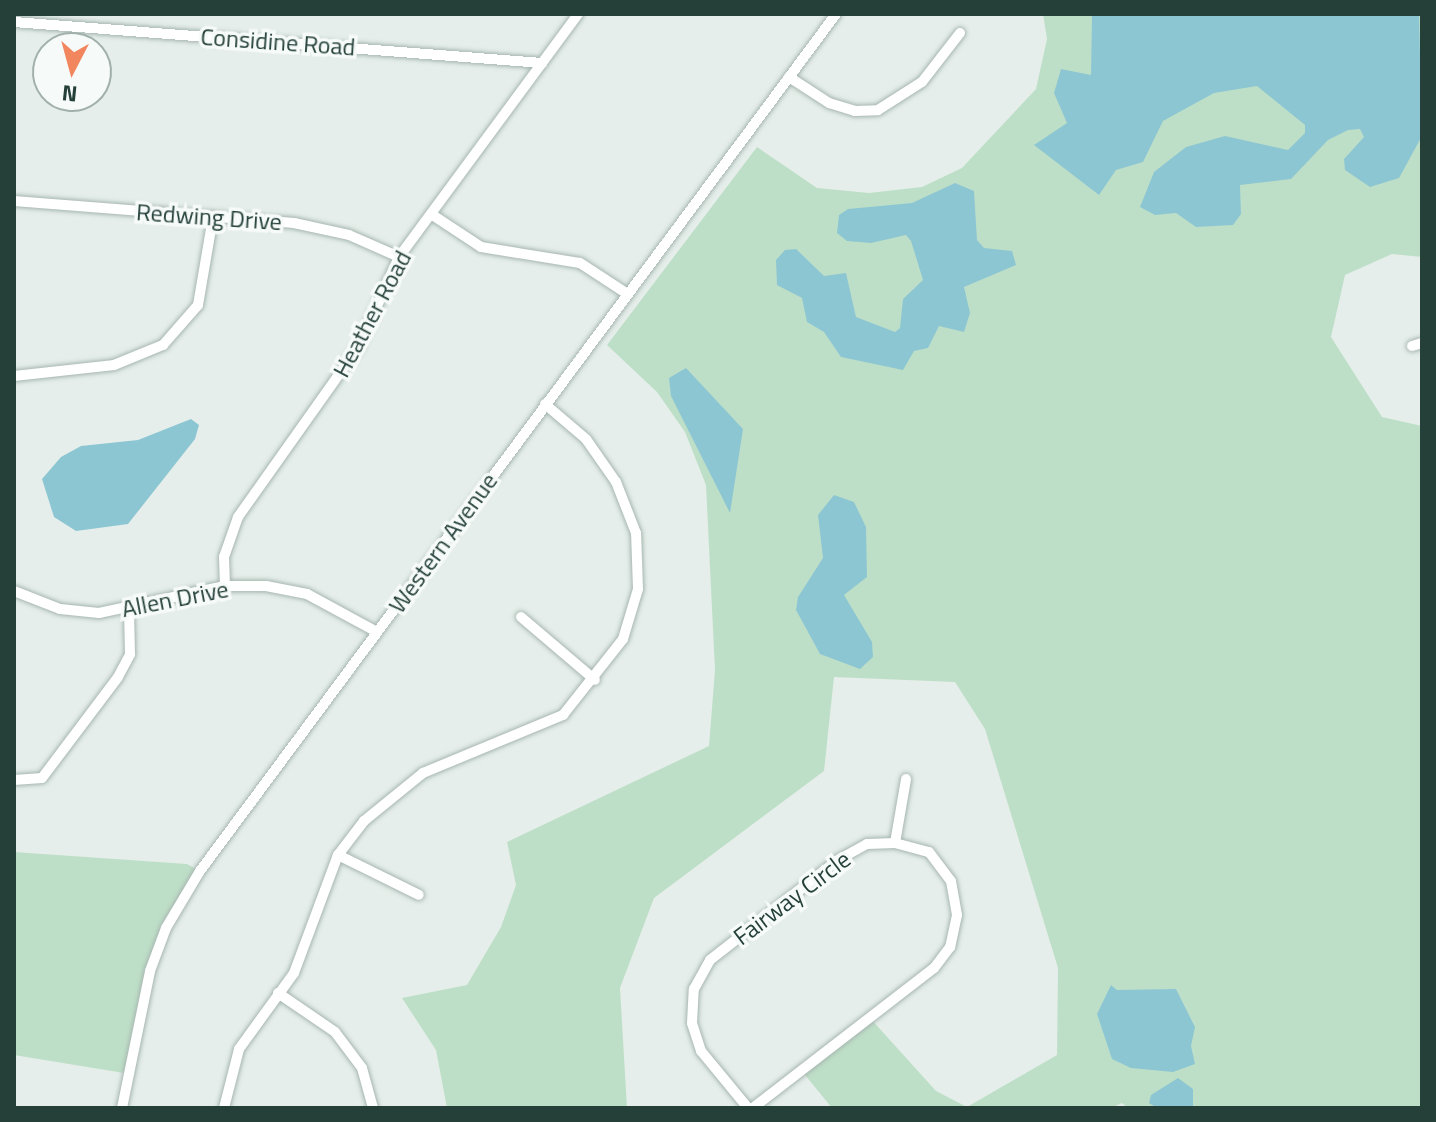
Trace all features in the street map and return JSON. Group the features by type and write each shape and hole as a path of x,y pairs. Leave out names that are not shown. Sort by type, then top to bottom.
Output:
{"street":[{"name":"Heather Road","path":"225,586 224,557 238,517 359,346 399,257 578,14"},
{"name":"Western Avenue","path":"122,1108 150,971 166,928 200,871 836,14"},
{"name":"Considine Road","path":"14,22 542,63"},
{"path":"789,77 829,103 855,111 878,110 922,82 960,33"},
{"name":"Redwing Drive","path":"14,201 322,227 399,257"},
{"path":"431,214 481,247 580,263 626,293"},
{"path":"14,376 114,365 163,345 198,305 213,217"},
{"path":"224,1108 239,1049 305,949 338,855 364,821 405,784 563,715 595,680 623,639 638,589 636,533 616,482 586,439 545,404"},
{"name":"Allen Drive","path":"14,591 60,609 129,610 225,586 266,586 307,594 377,632"},
{"path":"14,780 42,778 118,677 130,654 129,610"},
{"path":"521,617 595,680"},
{"path":"895,843 906,779"},
{"name":"Fairway Circle","path":"895,843 929,852 951,881 957,915 950,947 934,968 750,1108 701,1051 692,1023 694,989 710,960 838,860 867,844 895,843"},
{"path":"338,855 419,895"},
{"path":"278,993 335,1032 362,1068 373,1108"}],"green space":[{"path":"1043,14 1422,14 1422,257 1392,254 1345,275 1331,337 1382,417 1422,426 1422,1108 1128,1108 1122,1103 1111,1108 832,1108 801,1070 870,1018 936,1091 967,1107 1057,1055 1058,968 985,729 955,682 834,677 824,771 654,898 620,988 627,1108 447,1108 436,1050 402,998 467,985 501,927 516,885 507,842 709,746 715,670 706,485 685,432 657,392 607,345 757,147 817,188 869,193 922,187 962,168 1036,89 1047,39"},
{"path":"14,852 187,864 196,869 162,924 143,979 124,1073 14,1055"}],"water":[{"path":"1092,14 1419,14 1422,136 1399,178 1370,187 1345,170 1344,159 1364,137 1360,129 1348,130 1328,140 1291,179 1240,185 1241,214 1233,225 1196,227 1176,213 1155,215 1140,207 1154,172 1186,147 1225,136 1288,150 1305,133 1305,125 1257,86 1214,93 1163,121 1143,162 1116,170 1099,195 1034,145 1067,123 1054,93 1061,69 1091,75"},
{"path":"955,183 974,191 977,240 984,248 1012,251 1016,265 964,287 970,313 964,332 939,326 928,348 914,351 903,370 841,357 824,332 807,322 802,298 777,285 776,260 785,250 796,249 824,276 846,273 856,317 895,332 900,328 903,299 923,280 911,241 906,235 871,243 847,241 837,233 839,215 848,209 912,203"},
{"path":"686,368 743,429 730,513 671,396 669,378"},
{"path":"191,419 199,425 195,439 128,524 76,531 54,517 42,479 61,457 81,446 138,440"},
{"path":"834,495 854,502 866,527 867,577 844,595 872,642 873,657 860,669 820,654 796,610 798,597 823,558 818,515"},
{"path":"1111,985 1117,990 1176,989 1195,1027 1191,1046 1195,1064 1173,1072 1131,1068 1112,1059 1097,1014"},
{"path":"1178,1078 1193,1089 1193,1108 1157,1108 1149,1103 1151,1095"}]}
